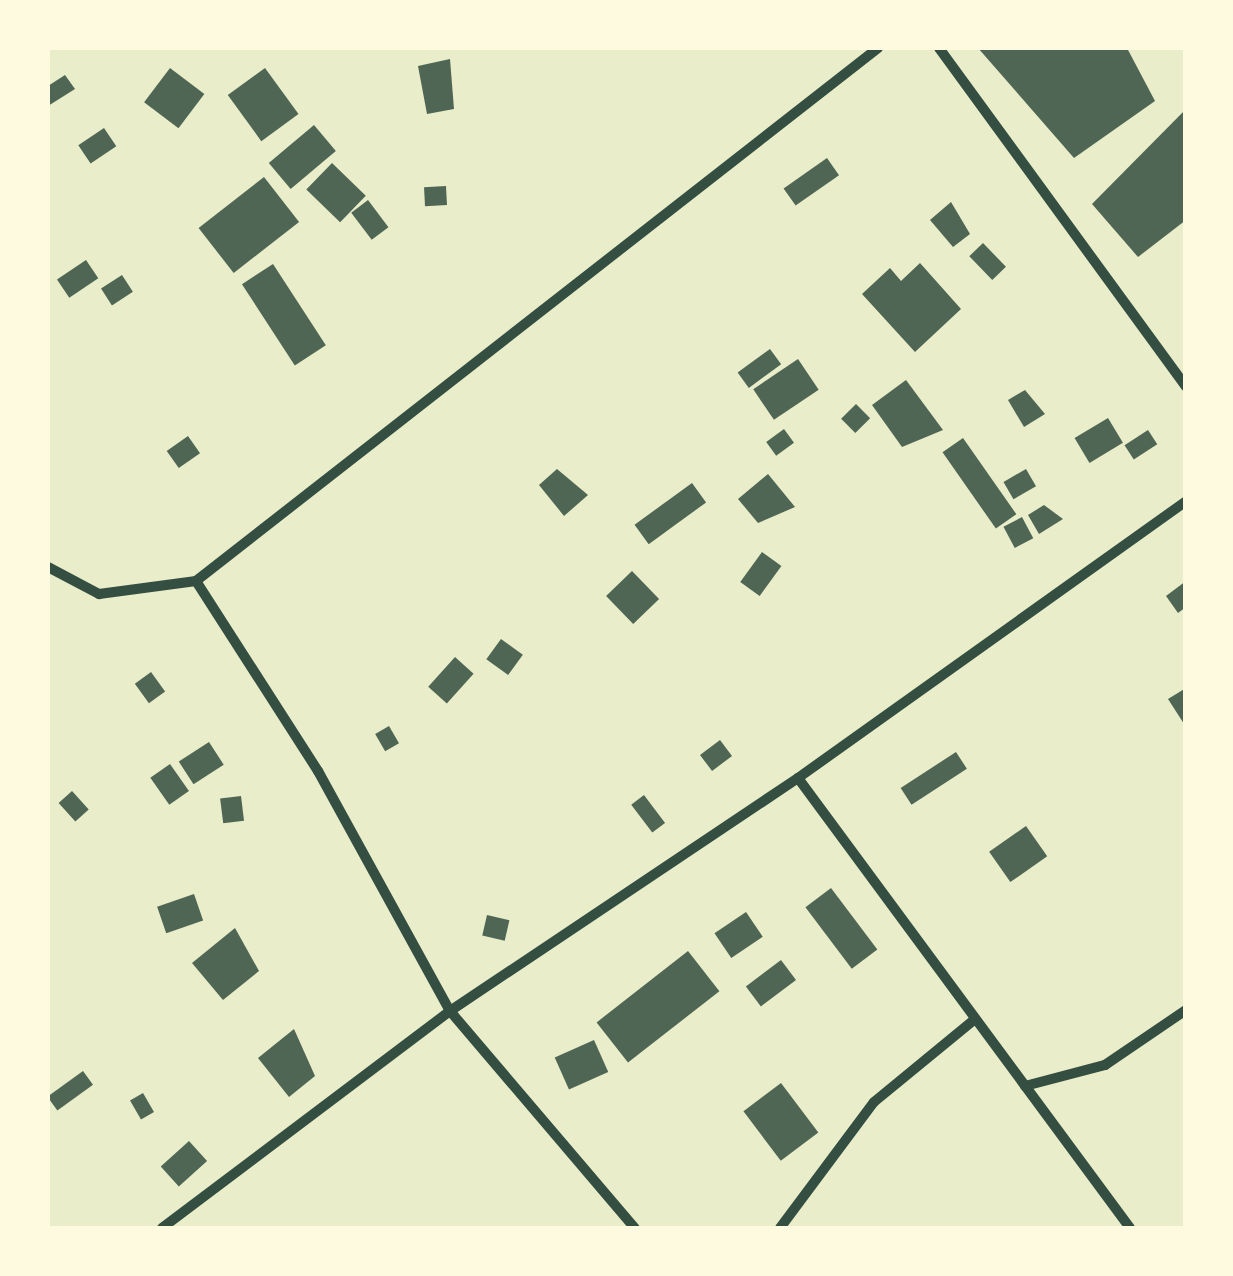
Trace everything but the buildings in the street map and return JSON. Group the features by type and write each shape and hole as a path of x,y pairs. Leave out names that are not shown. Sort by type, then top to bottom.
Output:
{"street":[{"path":"48,567 100,594 196,581 878,48"},
{"path":"940,48 1186,387"},
{"path":"162,1228 450,1010 798,778 1186,501"},
{"path":"196,581 318,772 450,1010 635,1228"},
{"path":"798,778 1130,1228"},
{"path":"1024,1086 1104,1065 1186,1010"},
{"path":"780,1228 874,1102 975,1018"}]}
